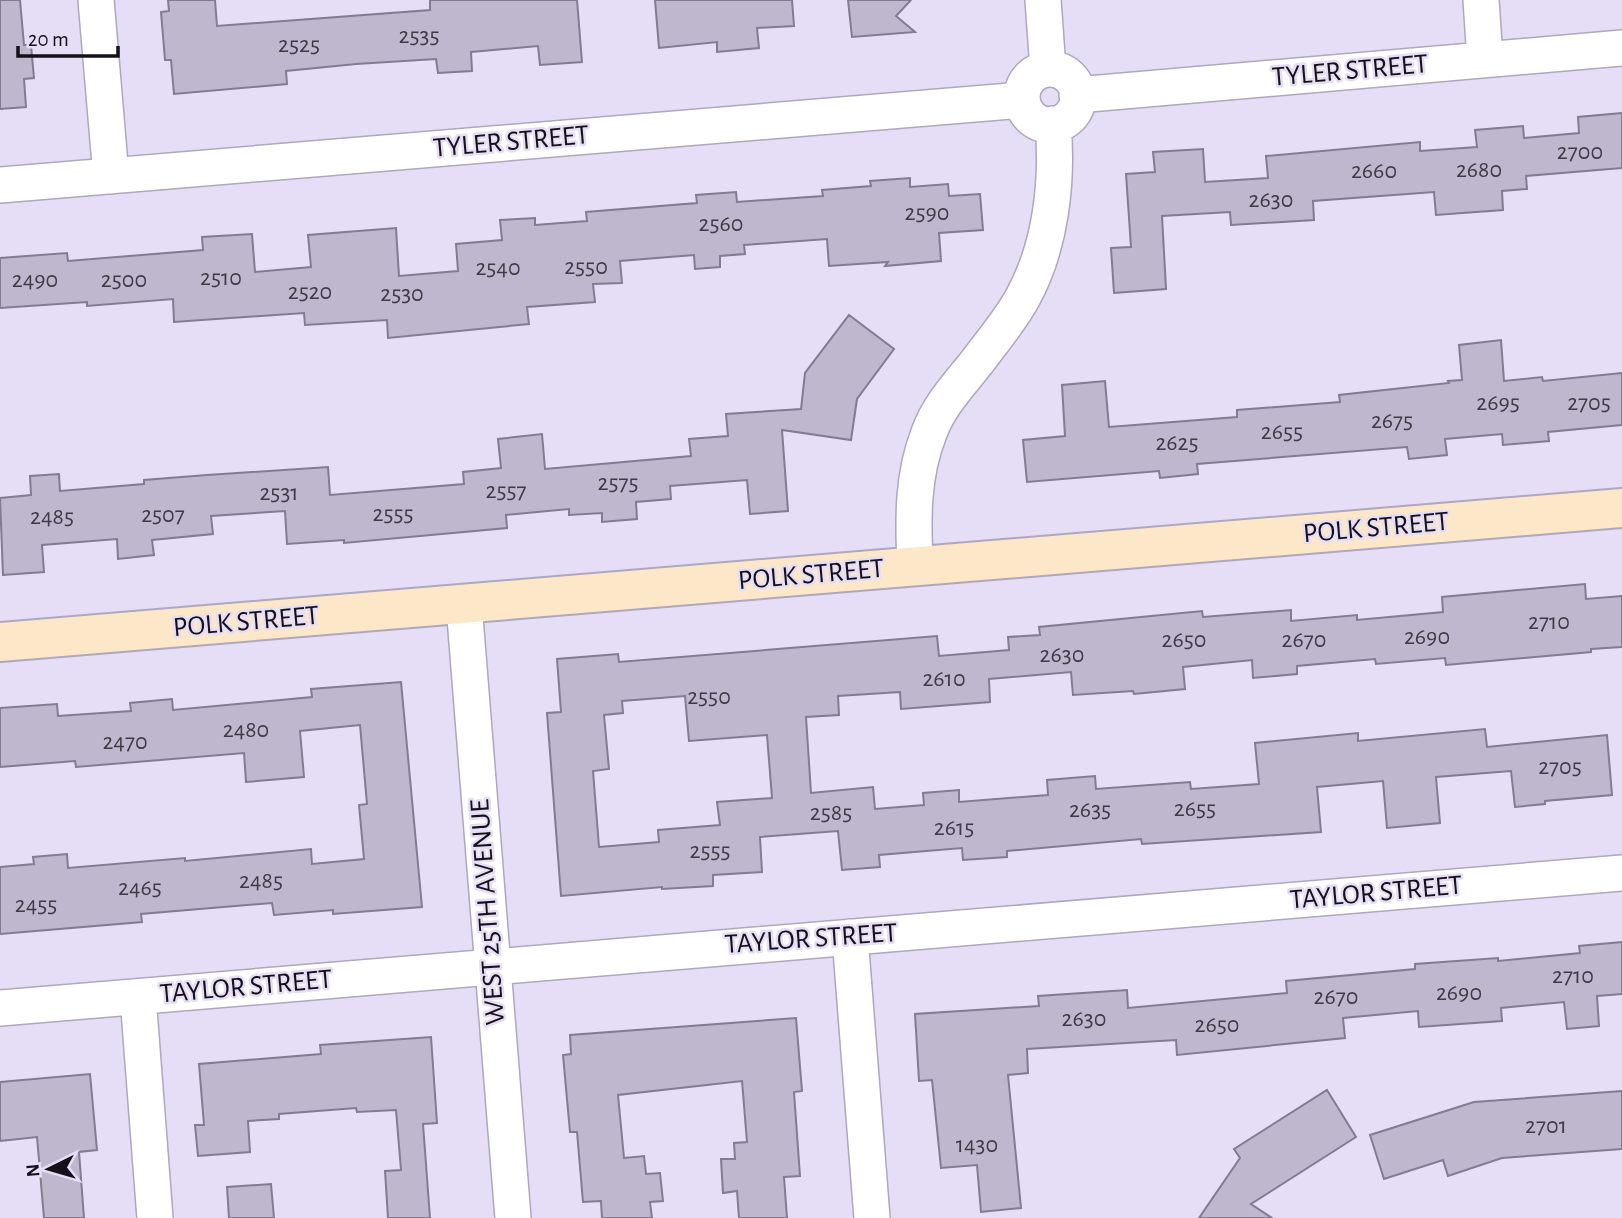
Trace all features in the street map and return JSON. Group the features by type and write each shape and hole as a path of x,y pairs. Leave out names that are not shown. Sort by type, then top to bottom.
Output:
{"street":[{"path":"96,0 111,176"},
{"path":"1043,0 1048,69"},
{"path":"1481,0 1485,59"},
{"name":"TYLER STREET","path":"1077,95 1622,48"},
{"path":"1048,69 1057,69 1068,76 1077,95 1073,112 1063,121 1053,124 1043,124 1033,119 1022,100 1026,81 1036,72 1048,69"},
{"name":"TYLER STREET","path":"0,186 1022,100"},
{"path":"915,565 913,508 918,469 929,433 947,397 980,358 1023,297 1040,256 1051,210 1053,124"},
{"name":"POLK STREET","path":"0,642 1622,508"},
{"name":"WEST 25TH AVENUE","path":"464,605 513,1218"},
{"name":"TAYLOR STREET","path":"0,1008 1622,873"},
{"path":"850,936 872,1218"},
{"path":"138,997 155,1218"}],"building":[{"path":"0,0 20,0 24,45 31,45 34,78 24,79 26,107 0,109"},
{"path":"168,0 215,0 217,26 430,10 430,0 577,0 582,62 540,65 538,46 471,52 472,71 438,73 436,59 356,64 286,71 287,84 174,94 171,60 165,60 161,12 169,11"},
{"path":"655,0 792,0 794,26 757,28 759,48 717,52 717,42 659,48"},
{"path":"848,0 911,0 896,16 915,32 852,37"},
{"path":"1622,113 1622,168 1526,176 1527,189 1502,191 1503,210 1436,215 1434,192 1313,201 1314,220 1231,225 1230,212 1162,216 1166,289 1114,293 1111,248 1131,247 1126,174 1155,172 1153,152 1203,149 1205,182 1268,178 1266,156 1420,142 1420,151 1477,147 1475,130 1523,126 1524,138 1579,133 1578,117"},
{"path":"910,178 910,187 948,184 949,196 980,194 983,230 939,233 941,261 885,266 888,262 829,266 827,239 744,245 745,254 720,256 720,267 695,269 694,255 620,261 622,283 593,284 595,302 527,307 529,324 388,338 387,320 305,325 304,313 174,322 173,299 87,306 87,302 0,308 0,258 67,253 68,261 203,250 202,237 252,234 255,272 311,267 308,235 396,228 399,276 458,271 456,244 502,240 500,220 535,218 535,225 587,221 586,212 697,203 696,195 736,192 737,202 823,196 822,190 871,186 870,181"},
{"path":"849,315 894,349 857,399 851,440 782,430 788,511 750,514 747,480 670,486 671,499 636,502 637,519 602,522 602,513 569,515 569,509 506,515 507,528 344,543 344,540 287,544 285,511 211,516 213,534 152,540 154,555 118,559 117,539 42,545 44,572 3,575 0,498 31,495 30,476 59,474 60,491 144,484 144,480 328,467 330,495 464,484 463,472 501,468 498,439 542,434 545,469 691,456 689,439 728,436 726,414 801,409 805,373"},
{"path":"1501,340 1504,381 1542,377 1543,381 1622,373 1622,425 1548,432 1549,441 1503,445 1502,434 1445,439 1447,455 1409,459 1407,447 1197,464 1198,474 1160,478 1159,471 1027,482 1023,440 1065,436 1062,385 1105,381 1109,427 1237,417 1237,410 1340,402 1339,395 1462,380 1459,345"},
{"path":"1585,584 1586,599 1622,596 1622,647 1446,665 1445,658 1376,664 1375,659 1297,666 1297,674 1253,678 1252,660 1183,667 1185,689 1134,694 1133,691 1073,695 1071,672 989,679 990,702 901,709 900,692 838,696 839,715 806,717 811,793 873,787 875,809 924,805 923,793 959,790 959,802 1048,795 1047,780 1095,776 1096,789 1190,782 1191,789 1259,784 1255,743 1358,733 1358,741 1485,729 1487,747 1607,735 1612,795 1545,801 1545,804 1515,807 1511,771 1436,777 1440,823 1387,828 1383,781 1317,787 1321,832 1142,844 1141,839 1007,851 1007,857 963,860 962,848 879,855 880,867 842,870 838,831 760,837 762,872 713,875 713,886 662,887 561,896 547,713 561,712 557,659 618,654 619,662 937,636 939,656 1009,650 1008,637 1040,635 1039,627 1202,611 1203,617 1291,610 1291,621 1357,615 1357,620 1443,612 1442,597","holes":["685,696 689,741 767,735 772,798 717,802 720,825 658,830 659,842 599,847 593,771 609,769 604,715 623,713 622,701"]},
{"path":"401,682 422,907 333,914 333,910 274,915 272,903 141,914 142,922 0,934 0,867 34,864 33,857 67,854 68,868 185,858 185,861 311,849 312,864 364,859 359,805 367,804 360,725 300,731 304,777 246,782 244,753 76,767 75,761 0,767 0,708 57,704 58,716 131,711 130,703 172,699 173,710 312,697 311,689"},
{"path":"1622,942 1622,994 1597,996 1599,1026 1567,1029 1564,1002 1501,1008 1502,1021 1419,1027 1418,1011 1343,1018 1345,1038 1177,1055 1176,1040 1027,1049 1028,1073 1008,1075 1021,1208 981,1212 977,1165 941,1168 932,1080 919,1081 915,1014 1039,1006 1038,996 1127,990 1128,1008 1287,993 1286,981 1415,969 1415,964 1498,958 1498,961 1580,953 1579,946"},
{"path":"796,1018 802,1091 794,1092 800,1176 784,1177 787,1218 739,1218 737,1191 723,1193 721,1159 735,1159 734,1143 747,1142 742,1081 618,1095 624,1158 644,1156 646,1174 660,1173 663,1201 650,1202 652,1218 602,1218 601,1201 583,1202 577,1132 570,1132 563,1055 571,1054 570,1035"},
{"path":"431,1037 437,1123 423,1124 430,1218 388,1218 385,1171 401,1170 396,1110 357,1112 356,1108 279,1114 279,1119 248,1121 250,1152 198,1156 195,1125 204,1125 199,1064 321,1054 320,1045"},
{"path":"90,1074 97,1150 79,1152 84,1218 44,1218 37,1137 0,1141 0,1082"},
{"path":"1327,1090 1356,1137 1251,1204 1272,1218 1199,1218 1240,1158 1234,1149"},
{"path":"1622,1091 1622,1149 1502,1158 1448,1176 1443,1160 1384,1179 1370,1135 1474,1102"},
{"path":"271,1184 274,1218 229,1218 227,1187"}]}
